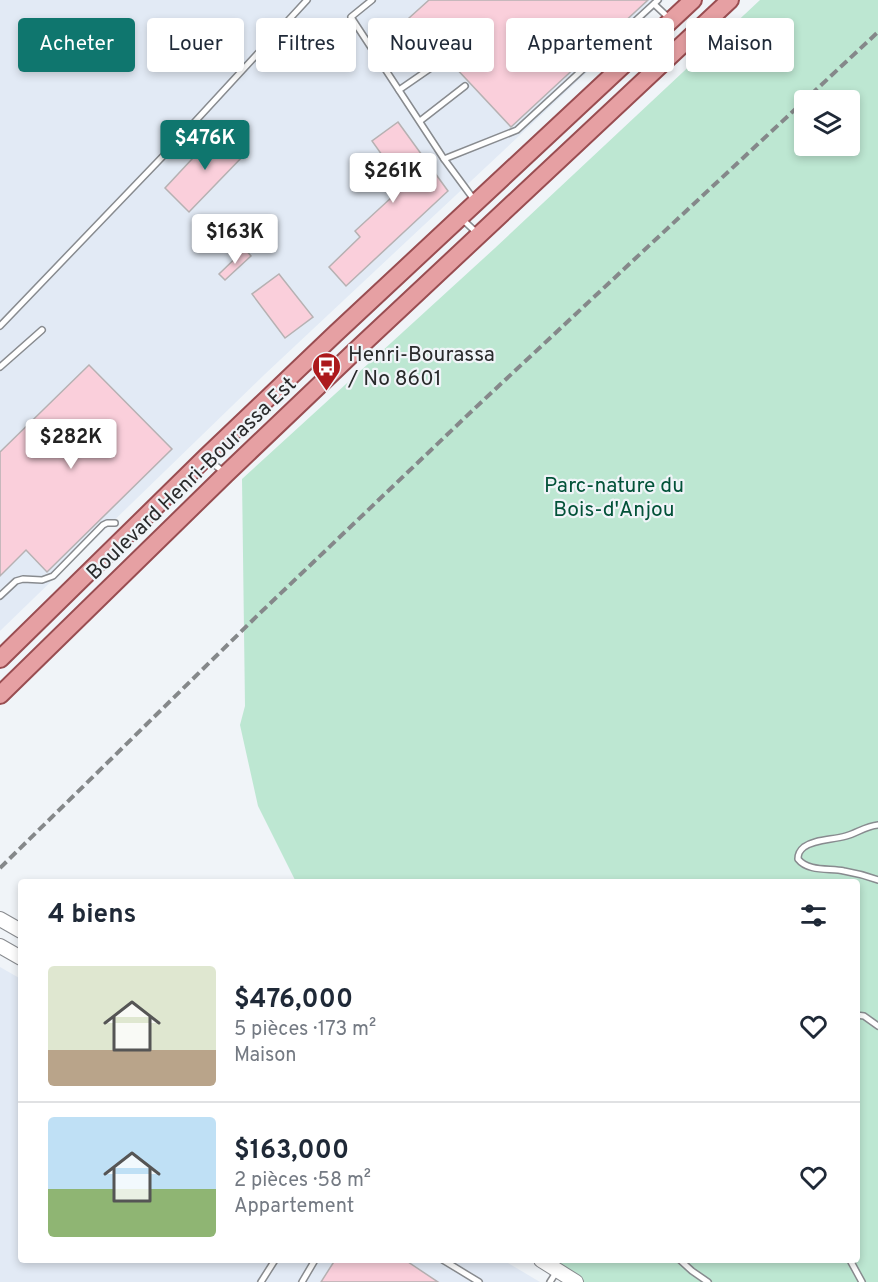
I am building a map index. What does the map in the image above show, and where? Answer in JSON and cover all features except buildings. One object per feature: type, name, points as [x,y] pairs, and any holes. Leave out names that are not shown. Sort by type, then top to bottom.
[{"type":"main road","name":"Boulevard Henri-Bourassa Est","points":[[673,18],[693,0]]},
{"type":"main road","name":"Boulevard Henri-Bourassa Est","points":[[0,695],[352,353],[730,0]]},
{"type":"main road","name":"Boulevard Henri-Bourassa Est","points":[[0,659],[206,458],[615,72]]},
{"type":"street","points":[[0,919],[18,929]]},
{"type":"street","points":[[0,946],[18,956]]},
{"type":"street","points":[[543,1263],[554,1276],[576,1282]]},
{"type":"lane","points":[[0,326],[167,152],[307,0]]},
{"type":"lane","points":[[372,0],[351,17],[444,159],[476,202]]},
{"type":"lane","points":[[444,159],[517,130],[656,2],[669,18]]},
{"type":"lane","points":[[399,90],[425,72]]},
{"type":"lane","points":[[420,122],[465,86]]},
{"type":"lane","points":[[460,217],[480,235]]},
{"type":"lane","points":[[0,367],[42,330]]},
{"type":"lane","points":[[206,458],[226,474]]},
{"type":"lane","points":[[0,596],[16,581],[42,580],[54,576],[103,525],[115,523]]},
{"type":"lane","points":[[878,825],[845,837],[813,842],[803,847],[798,853],[798,860],[809,867],[843,871],[878,880]]},
{"type":"lane","points":[[860,1016],[878,1026]]},
{"type":"lane","points":[[261,1282],[273,1263]]},
{"type":"lane","points":[[302,1282],[313,1263]]},
{"type":"lane","points":[[448,1263],[479,1282]]},
{"type":"lane","points":[[683,1263],[708,1282]]},
{"type":"lane","points":[[852,1263],[862,1282]]},
{"type":"shaded area","points":[[0,0],[664,0],[645,18],[506,18],[506,72],[587,72],[264,375],[0,631]]},
{"type":"shaded area","points":[[0,967],[18,977],[18,1263],[508,1263],[540,1282],[0,1282]]},
{"type":"green space","name":"Parc-nature du Bois-d'Anjou","points":[[760,0],[878,0],[878,1282],[577,1282],[547,1263],[860,1263],[860,879],[294,879],[258,806],[240,725],[245,706],[242,479],[495,248],[686,69],[686,72],[794,72],[794,18],[741,18]]},
{"type":"railway","points":[[0,868],[259,614],[474,409],[878,32]]},
{"type":"place","name":"Henri-Bourassa / No 8601","points":[[327,392]]}]
